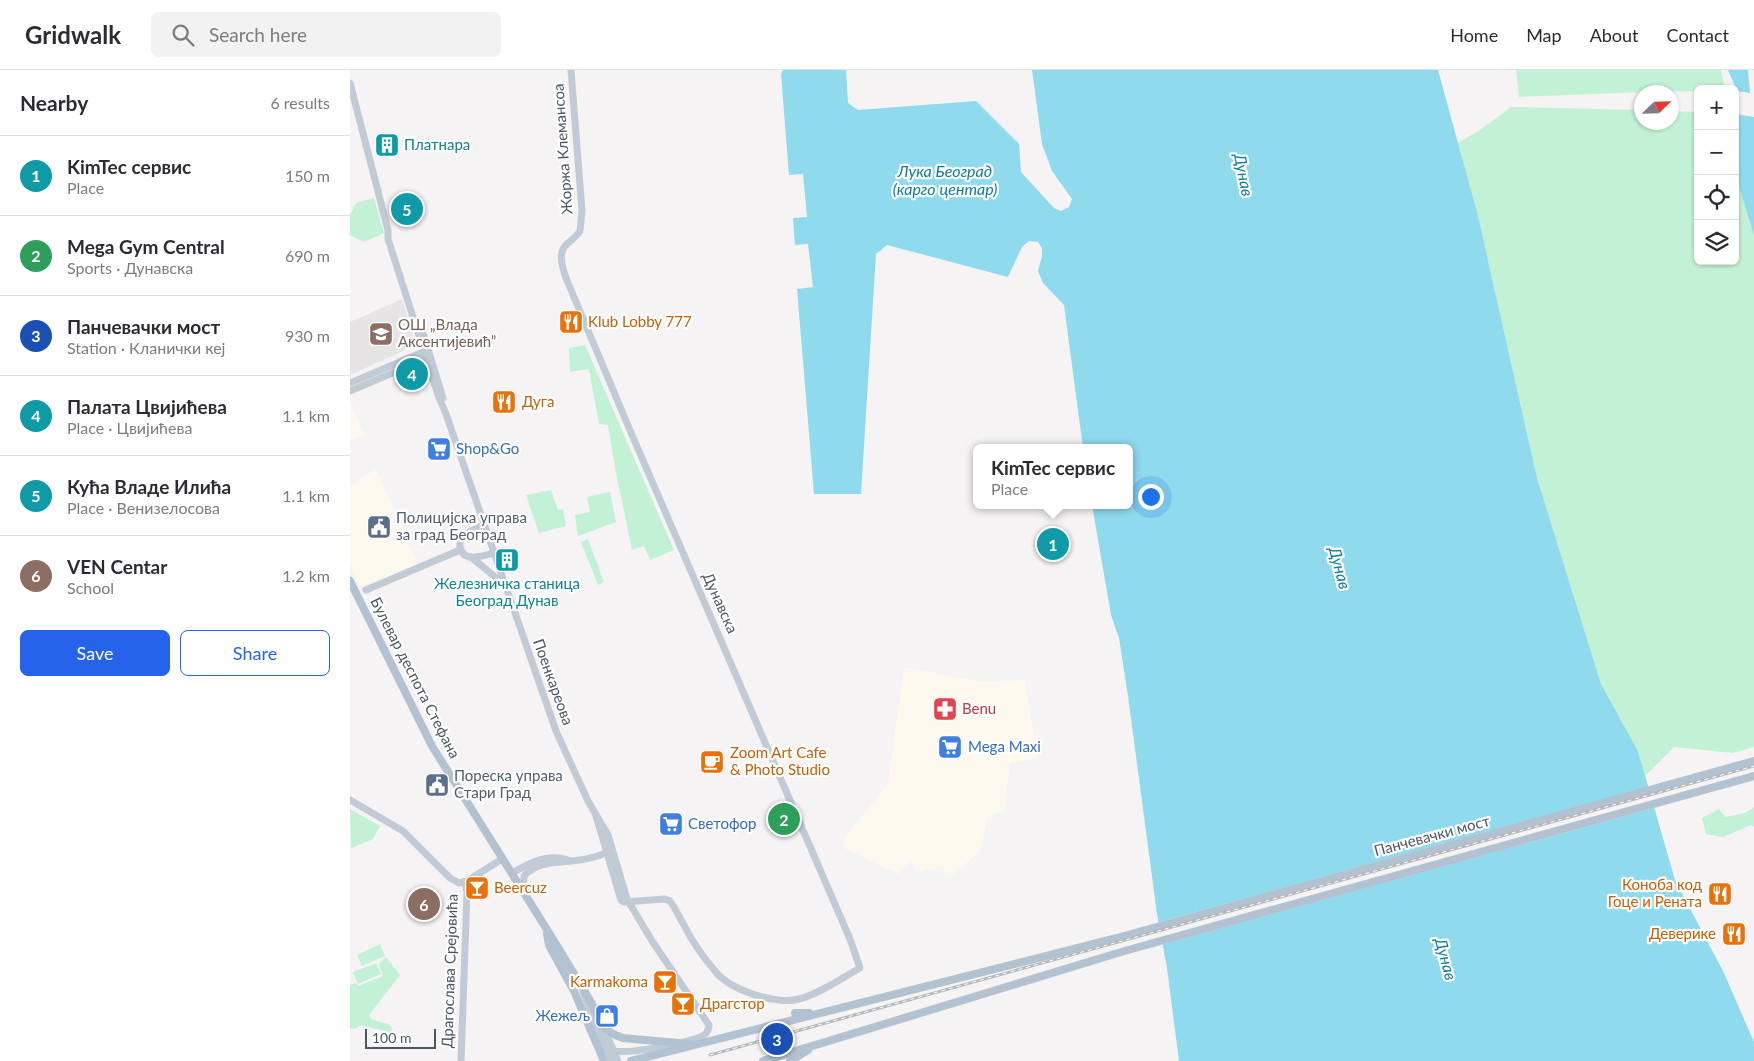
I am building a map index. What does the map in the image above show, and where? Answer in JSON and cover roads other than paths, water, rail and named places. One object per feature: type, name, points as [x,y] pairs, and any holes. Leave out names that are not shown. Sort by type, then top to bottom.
[{"type":"main road","name":"Жоржа Клемансоа","points":[[563,248],[579,234],[582,223],[571,70]]},
{"type":"main road","name":"Поенкареова","points":[[350,83],[394,258],[427,354],[441,388],[446,414],[556,732],[596,816],[619,896],[624,902],[662,899]]},
{"type":"main road","name":"Дунавска","points":[[563,248],[561,261],[569,286],[850,939],[860,968],[796,1000],[767,997],[738,989],[724,980],[714,970],[689,936],[672,903],[662,899]]},
{"type":"main road","points":[[350,383],[427,354]]},
{"type":"main road","points":[[350,391],[427,354]]},
{"type":"main road","points":[[484,525],[463,537],[459,544],[460,550],[504,584]]},
{"type":"main road","points":[[366,590],[460,550]]},
{"type":"main road","points":[[472,558],[494,553]]},
{"type":"main road","name":"Булевар деспота Стефана","points":[[350,582],[426,734],[591,1002],[618,1061]]},
{"type":"main road","name":"Панчевачки мост","points":[[631,1061],[1117,938],[1754,761]]},
{"type":"main road","name":"Панчевачки мост","points":[[818,1044],[1121,952],[1754,776]]},
{"type":"main road","points":[[350,800],[403,831],[450,878],[459,883],[465,882],[502,859]]},
{"type":"main road","name":"Поенкареова","points":[[596,816],[608,835],[629,903],[652,941],[707,1020],[709,1028],[706,1033],[699,1037],[640,1050]]},
{"type":"main road","points":[[523,892],[524,876],[530,870],[546,864],[583,860],[607,853]]},
{"type":"main road","points":[[512,873],[542,858],[554,857],[571,861]]},
{"type":"main road","name":"Драгослава Срејовића","points":[[461,1061],[467,896],[465,882]]},
{"type":"main road","points":[[547,930],[549,946],[577,998],[604,1061]]},
{"type":"main road","name":"Булевар деспота Стефана","points":[[582,990],[611,1061]]},
{"type":"main road","points":[[795,1013],[819,1014]]},
{"type":"main road","points":[[604,1028],[618,1037],[696,1045]]},
{"type":"main road","points":[[763,1061],[818,1044]]},
{"type":"main road","points":[[790,1061],[818,1044]]},
{"type":"main road","points":[[614,1051],[640,1050]]},
{"type":"main road","points":[[618,1061],[640,1050]]},
{"type":"water","points":[[783,70],[846,70],[848,103],[858,110],[976,101],[1019,144],[1021,172],[1054,208],[1061,211],[1069,207],[1072,199],[1052,171],[1042,144],[1032,70],[1438,70],[1478,216],[1537,478],[1601,684],[1638,751],[1675,880],[1723,971],[1754,1042],[1754,1061],[1179,1061],[1119,638],[1111,615],[1093,509],[1133,509],[1133,444],[1082,444],[1064,305],[1043,283],[1038,271],[1042,248],[1038,242],[1029,241],[1022,247],[1008,277],[887,245],[876,254],[861,494],[814,494],[797,289],[813,287],[808,244],[795,245],[793,218],[807,217],[803,174],[789,175],[781,74]]},
{"type":"water","points":[[1728,70],[1748,70],[1750,93],[1739,91],[1739,85],[1734,85]]},
{"type":"water","points":[[1739,115],[1754,117],[1754,236],[1739,186]]},
{"type":"railway","points":[[710,1055],[1754,766]]},
{"type":"place","name":"Платнара","points":[[387,145]]},
{"type":"place","name":"Кућа Владе Илића","points":[[407,209]]},
{"type":"place","name":"Klub Lobby 777","points":[[571,322]]},
{"type":"place","name":"ОШ „Влада Аксентијевић”","points":[[381,334]]},
{"type":"place","name":"Палата Цвијићева","points":[[412,374]]},
{"type":"place","name":"Дуга","points":[[504,402]]},
{"type":"place","name":"Shop&Go","points":[[439,449]]},
{"type":"place","name":"Полицијска управа за град Београд","points":[[379,527]]},
{"type":"place","name":"KimTec сервис","points":[[1053,544]]},
{"type":"place","name":"Железничка станица Београд Дунав","points":[[507,560]]},
{"type":"place","name":"Benu","points":[[945,709]]},
{"type":"place","name":"Mega Maxi","points":[[950,747]]},
{"type":"place","name":"Zoom Art Cafe & Photo Studio","points":[[712,762]]},
{"type":"place","name":"Пореска управа Стари Град","points":[[437,785]]},
{"type":"place","name":"Mega Gym Central","points":[[784,819]]},
{"type":"place","name":"Светофор","points":[[671,824]]},
{"type":"place","name":"Beercuz","points":[[477,888]]},
{"type":"place","name":"Коноба код Гоце и Рената","points":[[1720,894]]},
{"type":"place","name":"VEN Centar","points":[[424,904]]},
{"type":"place","name":"Деверике","points":[[1734,934]]},
{"type":"place","name":"Karmakoma","points":[[665,982]]},
{"type":"place","name":"Драгстор","points":[[683,1004]]},
{"type":"place","name":"Жежељ","points":[[607,1016]]},
{"type":"place","name":"Панчевачки мост","points":[[777,1039]]},
{"type":"water label","name":"Дунав","points":[[1244,175]]},
{"type":"water label","name":"Лука Београд (карго центар)","points":[[945,180]]},
{"type":"water label","name":"Дунав","points":[[1340,568]]},
{"type":"water label","name":"Дунав","points":[[1446,959]]}]
